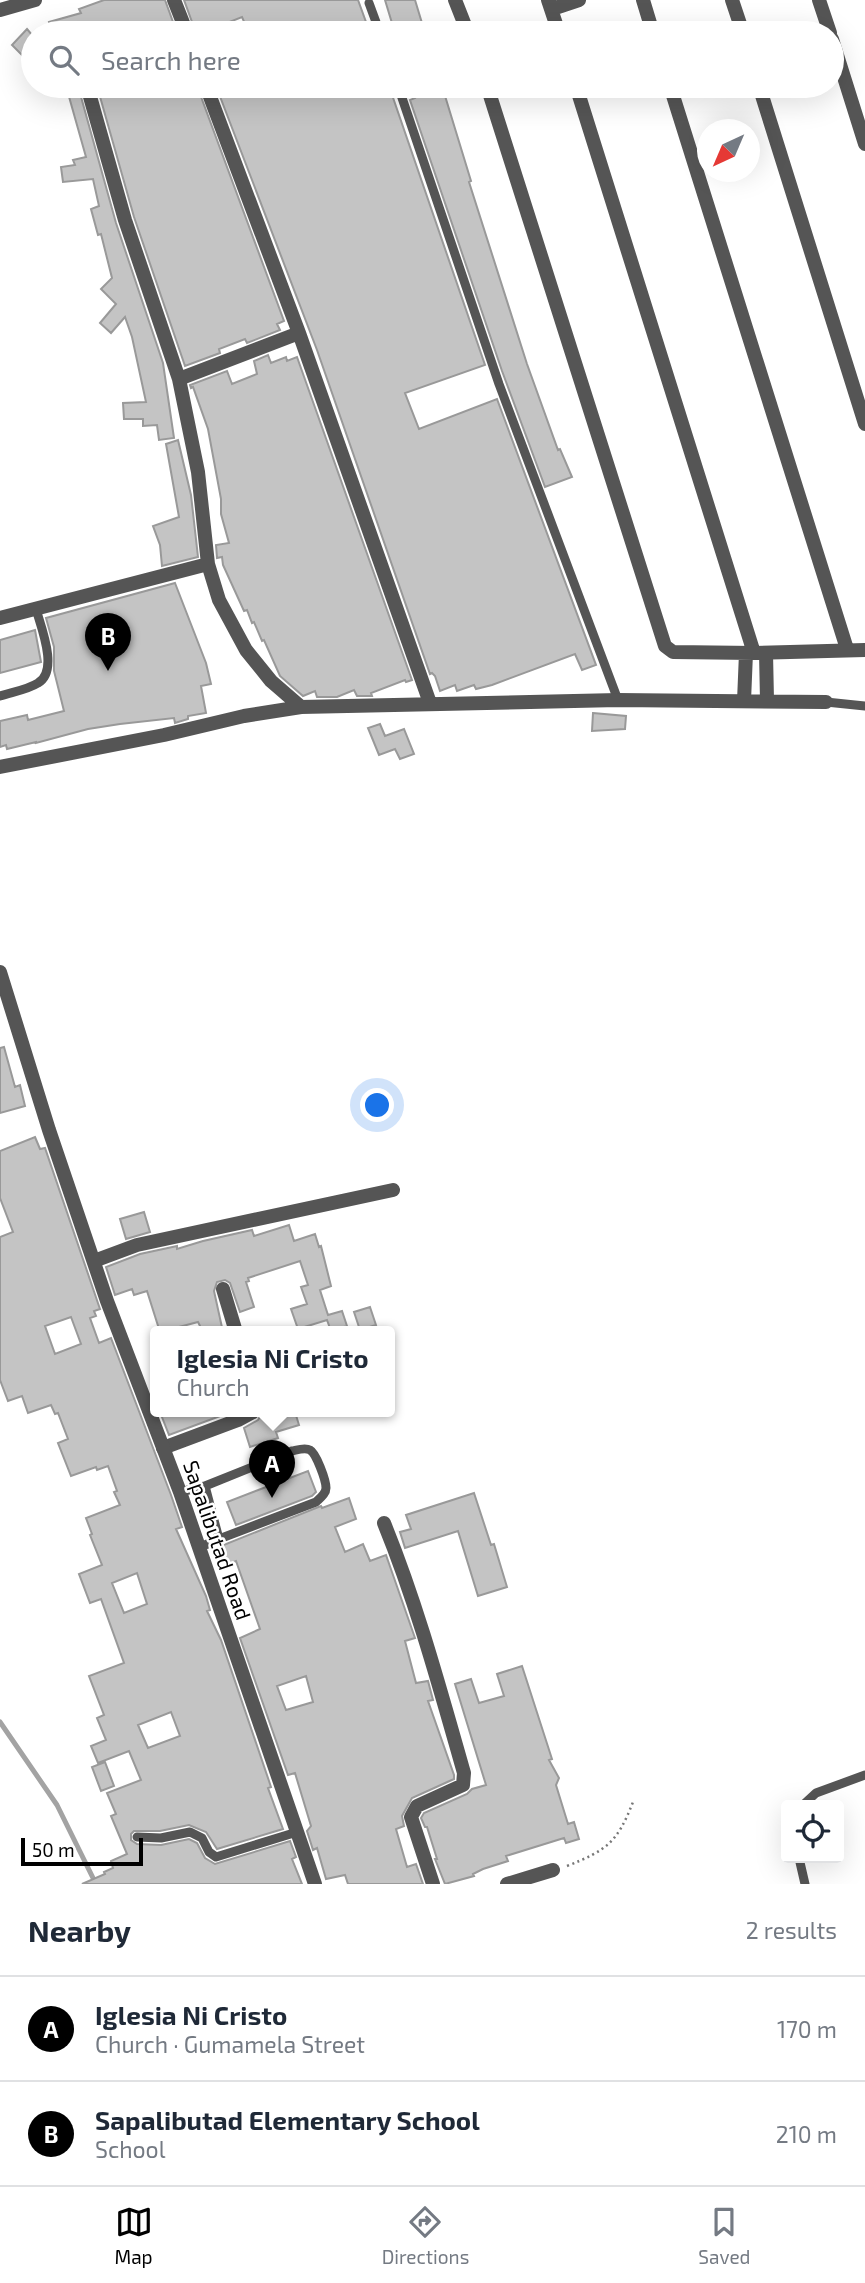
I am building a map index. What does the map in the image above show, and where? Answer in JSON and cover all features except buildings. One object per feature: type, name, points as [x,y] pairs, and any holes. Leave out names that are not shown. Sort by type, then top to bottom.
[{"type":"street","points":[[0,9],[35,0]]},
{"type":"street","points":[[174,0],[182,21]]},
{"type":"street","points":[[455,0],[463,21]]},
{"type":"street","points":[[555,21],[550,4],[579,0]]},
{"type":"street","points":[[643,0],[649,21]]},
{"type":"street","points":[[732,0],[739,21]]},
{"type":"street","points":[[819,0],[826,21]]},
{"type":"street","points":[[844,77],[865,144]]},
{"type":"street","points":[[90,98],[125,220],[179,379],[198,472],[208,564],[219,600],[246,650],[271,681],[301,707]]},
{"type":"street","points":[[211,98],[299,333],[430,703]]},
{"type":"street","points":[[491,98],[665,646],[673,652],[865,650]]},
{"type":"street","points":[[580,98],[755,653],[767,700]]},
{"type":"street","points":[[674,98],[847,649]]},
{"type":"street","points":[[763,98],[865,424]]},
{"type":"street","points":[[179,379],[299,333]]},
{"type":"street","points":[[0,618],[208,564]]},
{"type":"street","points":[[744,701],[755,653]]},
{"type":"street","points":[[0,767],[164,735],[244,716],[301,707],[618,700],[826,702]]},
{"type":"street","name":"Sapalibutad Road","points":[[0,972],[48,1129],[150,1412]]},
{"type":"street","points":[[94,1261],[137,1245],[393,1190]]},
{"type":"street","points":[[223,1289],[234,1326]]},
{"type":"street","name":"Sapalibutad Road","points":[[152,1417],[315,1884]]},
{"type":"street","points":[[163,1447],[244,1417]]},
{"type":"street","points":[[384,1523],[438,1684],[464,1773],[463,1785],[417,1806],[411,1816],[433,1884]]},
{"type":"street","points":[[507,1884],[554,1870]]},
{"type":"lane","points":[[369,3],[376,21]]},
{"type":"lane","points":[[402,98],[499,384],[618,700]]},
{"type":"lane","points":[[0,696],[38,683],[47,671],[47,651],[36,609]]},
{"type":"lane","points":[[826,702],[865,706]]},
{"type":"lane","points":[[180,1492],[205,1486],[303,1449],[310,1450],[320,1465],[326,1488],[323,1496],[316,1502],[198,1548]]},
{"type":"lane","points":[[205,1486],[219,1539]]},
{"type":"lane","points":[[808,1800],[816,1793],[865,1775]]},
{"type":"lane","points":[[137,1837],[161,1838],[190,1832],[202,1838],[209,1852],[216,1857],[297,1832]]},
{"type":"lane","points":[[800,1863],[805,1884]]},
{"type":"path","points":[[554,1870],[603,1850],[619,1833],[633,1802]]},
{"type":"waterway","points":[[0,1722],[57,1805],[96,1884]]},
{"type":"place","name":"Sapalibutad Elementary School","points":[[108,671]]},
{"type":"place","name":"Iglesia Ni Cristo","points":[[272,1498]]}]
